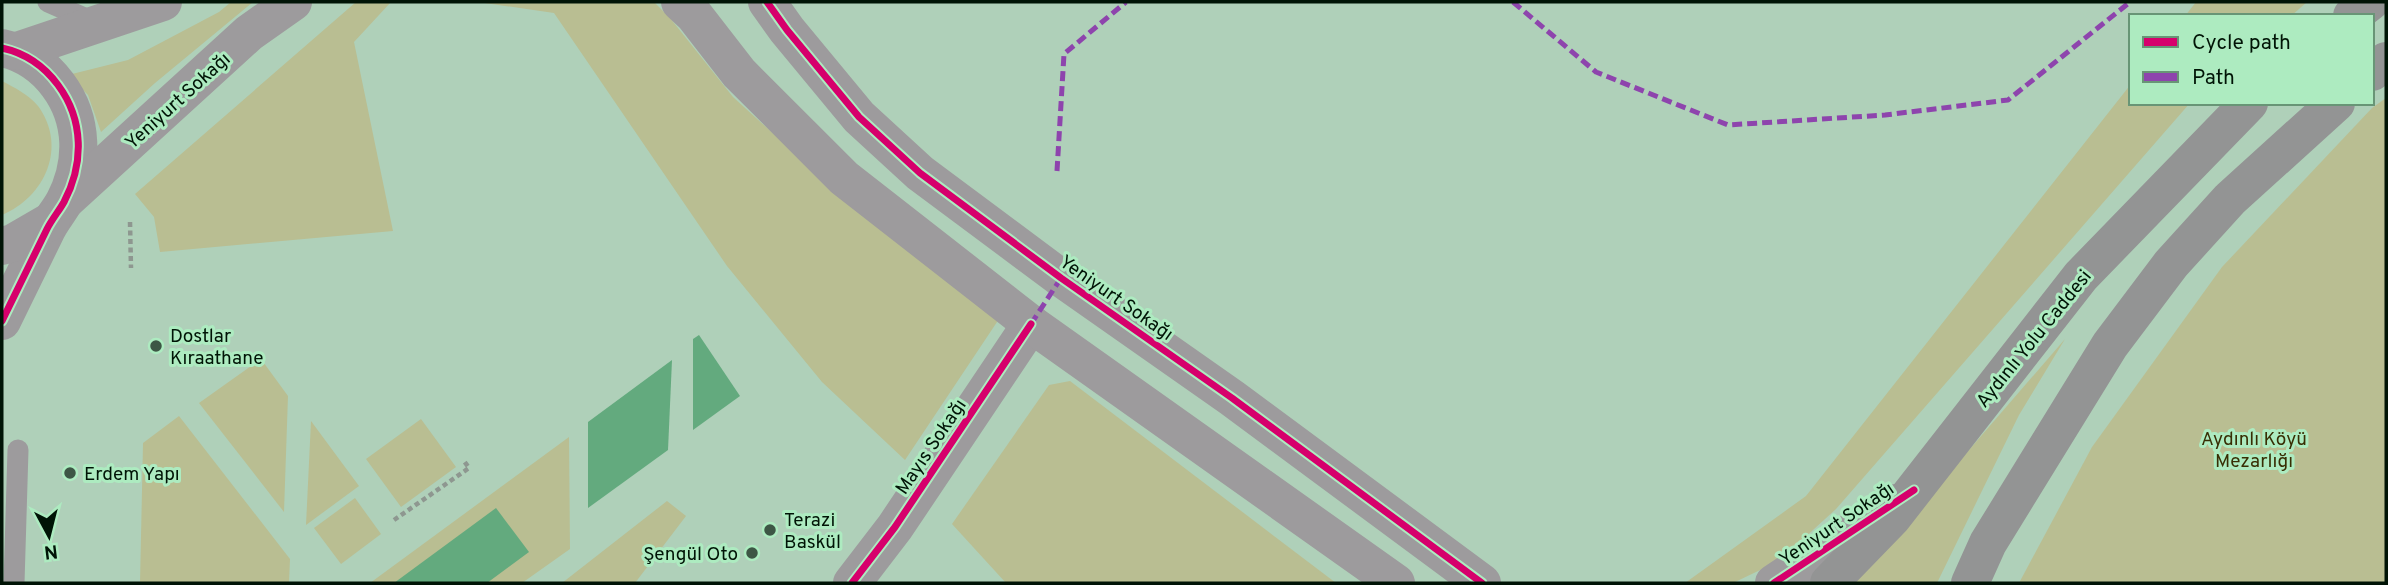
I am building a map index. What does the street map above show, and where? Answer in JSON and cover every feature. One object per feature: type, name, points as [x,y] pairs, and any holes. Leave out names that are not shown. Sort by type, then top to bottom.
[{"type":"main road","points":[[2355,14],[2370,2]]},
{"type":"main road","name":"Aydınlı Yolu Caddesi","points":[[1829,583],[1892,518],[2081,276],[2247,105]]},
{"type":"main road","points":[[1970,583],[1988,543],[2110,345],[2171,264],[2230,199],[2334,105]]},
{"type":"street","points":[[9,50],[163,2]]},
{"type":"street","name":"Yeniyurt Sokağı","points":[[57,211],[250,33],[293,2]]},
{"type":"street","points":[[680,2],[694,15],[739,73],[844,178],[1031,324],[1396,583]]},
{"type":"street","name":"Yeniyurt Sokağı","points":[[767,2],[859,117],[920,173],[1061,278],[1232,398],[1482,583]]},
{"type":"street","points":[[2,321],[78,169],[79,133],[69,99],[47,70],[9,50]]},
{"type":"street","points":[[2,246],[13,243],[57,211]]},
{"type":"street","name":"Mayıs Sokağı","points":[[852,583],[895,527],[1031,324]]},
{"type":"street","name":"Yeniyurt Sokağı","points":[[1774,583],[1914,490]]},
{"type":"lane","points":[[48,2],[98,24]]},
{"type":"lane","points":[[15,583],[18,450]]},
{"type":"path","points":[[130,222],[131,268]]},
{"type":"path","points":[[394,520],[469,468],[464,461]]},
{"type":"green space","points":[[231,2],[253,2],[155,83],[101,132],[88,95],[68,75],[128,60],[219,12]]},
{"type":"green space","points":[[356,2],[391,2],[354,42],[393,231],[160,252],[154,217],[135,194]]},
{"type":"green space","points":[[478,2],[654,2],[733,97],[863,215],[999,319],[905,460],[822,382],[727,266],[554,13]]},
{"type":"green space","points":[[2196,2],[2307,2],[2293,14],[2187,14]]},
{"type":"green space","points":[[2,81],[26,95],[38,106],[47,122],[51,154],[40,183],[30,196],[2,215]]},
{"type":"green space","points":[[2129,87],[2129,105],[2188,105],[1836,509],[1779,561],[1733,583],[1685,583],[1806,496]]},
{"type":"green space","name":"Aydınlı Köyü Mezarlığı","points":[[2386,98],[2386,583],[2019,583],[2092,447],[2222,267],[2372,108]]},
{"type":"green space","points":[[2065,339],[2019,415],[1937,583],[1854,583]]},
{"type":"green space","points":[[261,359],[288,396],[284,512],[199,403]]},
{"type":"green space","points":[[1070,381],[1336,583],[1006,583],[952,524],[1049,385]]},
{"type":"green space","points":[[179,416],[290,559],[289,583],[140,583],[143,443]]},
{"type":"green space","points":[[421,419],[456,467],[401,507],[366,459]]},
{"type":"green space","points":[[311,421],[359,486],[306,525]]},
{"type":"green space","points":[[569,437],[570,549],[522,583],[370,583]]},
{"type":"green space","points":[[355,498],[381,534],[341,564],[314,528]]},
{"type":"green space","points":[[667,501],[686,516],[635,583],[562,583]]},
{"type":"shaded area","points":[[699,335],[740,396],[693,430],[693,339]]},
{"type":"shaded area","points":[[672,360],[668,450],[588,508],[588,422]]},
{"type":"shaded area","points":[[496,508],[529,552],[487,583],[394,583]]},
{"type":"marked path","points":[[1057,171],[1064,54],[1126,2]]},
{"type":"marked path","points":[[1513,2],[1596,72],[1728,125],[1885,115],[2008,100],[2130,2]]},
{"type":"marked path","points":[[1031,324],[1061,278]]},
{"type":"cycle path","points":[[767,2],[859,117],[920,173],[1061,278],[1232,398],[1482,583]]},
{"type":"cycle path","points":[[2,48],[26,57],[53,78],[73,113],[78,142],[78,158],[71,187],[47,229],[2,321]]},
{"type":"cycle path","points":[[852,583],[895,527],[1031,324]]},
{"type":"cycle path","points":[[1774,583],[1914,490]]},
{"type":"place","name":"Dostlar Kıraathane","points":[[156,346]]},
{"type":"place","name":"Erdem Yapı","points":[[70,473]]},
{"type":"place","name":"Terazi Baskül","points":[[770,530]]},
{"type":"place","name":"Şengül Oto","points":[[752,553]]}]
